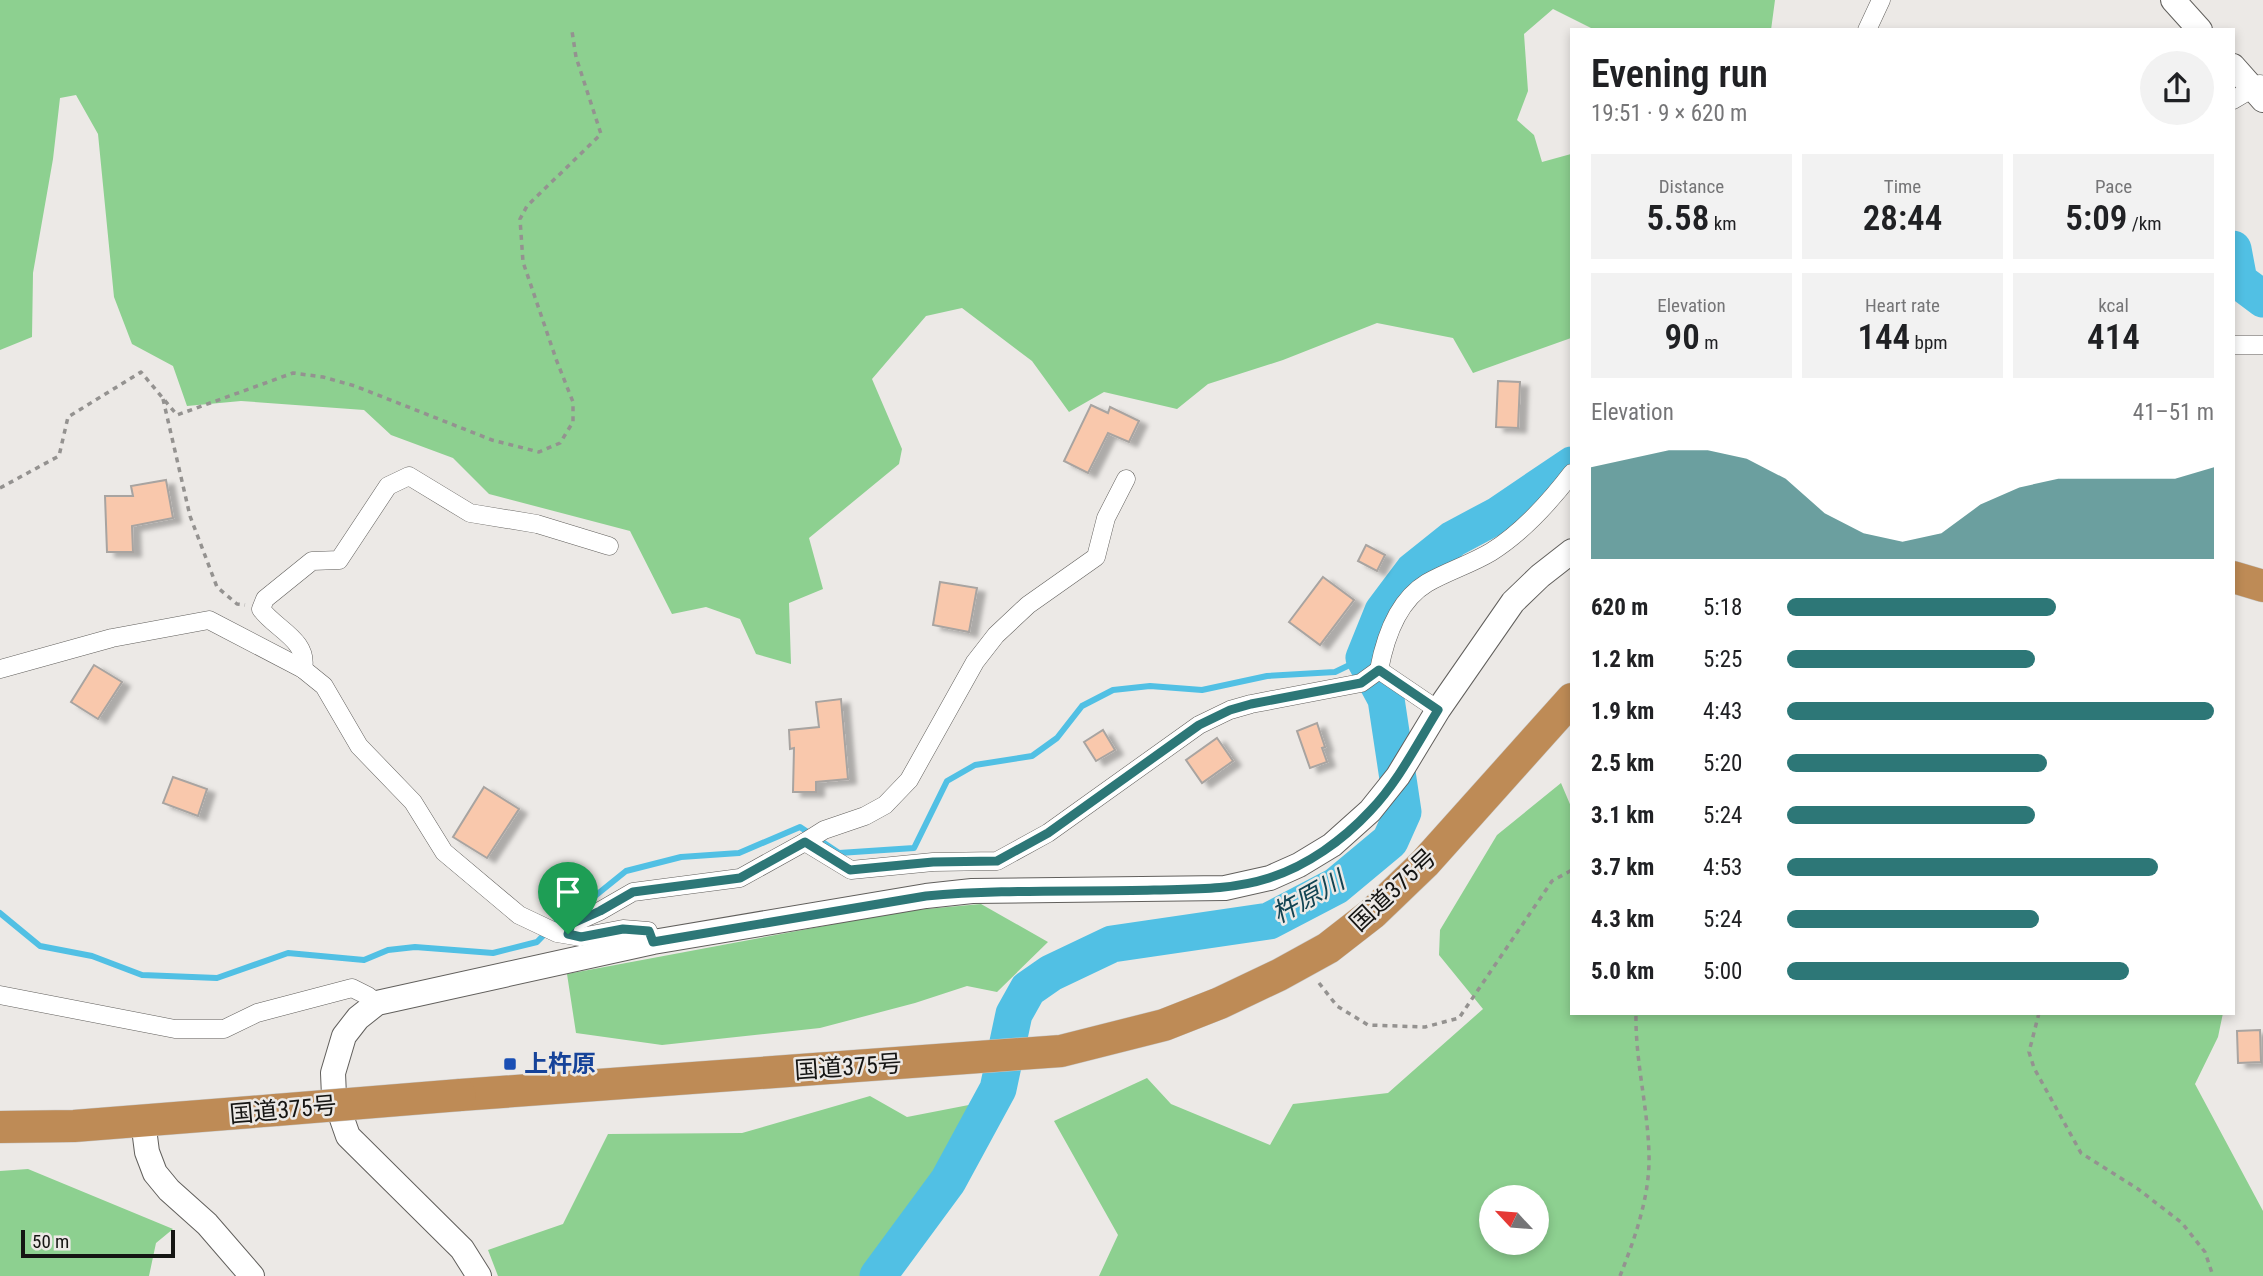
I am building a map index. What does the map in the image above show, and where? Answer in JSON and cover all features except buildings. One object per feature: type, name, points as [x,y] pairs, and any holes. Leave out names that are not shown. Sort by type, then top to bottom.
[{"type":"highway","points":[[2235,579],[2263,586]]},
{"type":"highway","name":"国道375号","points":[[0,1127],[74,1126],[1061,1051],[1164,1025],[1220,1003],[1304,961],[1328,948],[1373,913],[1425,863],[1570,701]]},
{"type":"street","points":[[1868,28],[1881,0]]},
{"type":"street","points":[[2174,0],[2198,28]]},
{"type":"street","points":[[2235,69],[2253,92]]},
{"type":"street","points":[[2235,345],[2263,345]]},
{"type":"street","points":[[805,842],[850,870],[933,862],[997,861],[1048,833],[1199,725],[1230,710],[1251,704],[1361,683],[1379,670],[1383,647],[1406,600],[1426,584],[1489,553],[1511,537],[1550,502],[1570,475]]},
{"type":"street","points":[[303,669],[305,659],[294,638],[267,618],[261,609],[265,599],[312,561],[339,560],[388,486],[409,476],[470,513],[537,524],[609,547]]},
{"type":"street","points":[[555,931],[600,911],[633,892],[740,878],[824,830],[865,816],[885,805],[909,780],[975,662],[996,635],[1028,605],[1096,557],[1107,518],[1126,479]]},
{"type":"street","points":[[479,1276],[462,1249],[348,1136],[334,1096],[333,1073],[344,1036],[358,1018],[376,1003],[653,942],[937,895],[972,891],[1225,888],[1269,878],[1299,865],[1332,845],[1370,811],[1398,775],[1438,710],[1513,602],[1539,576],[1570,553]]},
{"type":"street","points":[[0,669],[112,638],[209,620],[303,669],[324,686],[359,747],[413,802],[444,852],[519,915],[555,931],[581,937],[623,929],[649,931],[653,942]]},
{"type":"street","points":[[1379,670],[1438,710]]},
{"type":"street","points":[[0,995],[175,1029],[224,1028],[257,1013],[352,988],[376,1003]]},
{"type":"street","points":[[143,1121],[155,1173],[169,1190],[207,1224],[252,1276]]},
{"type":"path","points":[[0,488],[59,456],[68,417],[141,372],[177,415],[293,373],[323,377],[355,386],[492,440],[538,452],[560,443],[573,422],[573,402],[523,262],[520,219],[527,206],[601,134],[576,57],[572,31]]},
{"type":"path","points":[[163,398],[190,516],[217,587],[237,604],[261,609]]},
{"type":"path","points":[[1304,961],[1336,1006],[1368,1025],[1425,1027],[1458,1018],[1552,881],[1570,871]]},
{"type":"path","points":[[1620,1276],[1645,1198],[1649,1155],[1636,1015]]},
{"type":"path","points":[[2038,1015],[2029,1052],[2034,1068],[2081,1153],[2138,1189],[2182,1223],[2205,1252],[2213,1276]]},
{"type":"green space","points":[[0,0],[1775,0],[1771,28],[1591,28],[1553,9],[1524,34],[1528,91],[1517,120],[1534,135],[1542,162],[1570,154],[1570,338],[1473,373],[1453,338],[1377,323],[1283,360],[1208,384],[1177,409],[1104,392],[1069,412],[1032,361],[962,308],[926,316],[872,379],[902,449],[899,464],[809,538],[823,589],[789,603],[791,664],[756,654],[740,619],[706,607],[672,614],[630,531],[489,494],[453,458],[391,435],[364,410],[241,401],[187,406],[173,366],[132,344],[114,297],[98,134],[76,95],[60,98],[53,159],[33,273],[32,337],[0,350]]},
{"type":"green space","points":[[1561,783],[1570,804],[1570,1015],[2223,1015],[2218,1037],[2195,1084],[2263,1211],[2263,1276],[1099,1276],[1118,1235],[1054,1121],[1147,1078],[1171,1104],[1270,1145],[1293,1104],[1388,1093],[1483,1009],[1439,955],[1440,930],[1497,835]]},
{"type":"green space","points":[[981,904],[1048,942],[997,992],[967,986],[820,1028],[662,1045],[576,1033],[567,974],[904,911]]},
{"type":"green space","points":[[870,1096],[907,1117],[979,1103],[933,1180],[868,1276],[498,1276],[488,1250],[563,1224],[608,1134],[742,1133]]},
{"type":"green space","points":[[28,1169],[173,1229],[156,1243],[149,1276],[0,1276],[0,1171]]},
{"type":"waterway","name":"杵原川","points":[[2235,260],[2239,281],[2263,299]]},
{"type":"waterway","name":"杵原川","points":[[878,1276],[948,1181],[998,1089],[1014,1014],[1028,989],[1051,973],[1112,944],[1269,921],[1336,886],[1390,841],[1403,812],[1386,699],[1364,658],[1383,611],[1413,571],[1453,539],[1498,515],[1570,466]]},
{"type":"waterway","points":[[0,913],[40,946],[92,956],[142,975],[217,978],[288,953],[364,960],[388,950],[415,947],[493,953],[537,942],[568,910],[595,896],[626,871],[681,857],[739,853],[800,827],[839,853],[914,848],[947,781],[975,765],[1032,756],[1057,738],[1082,706],[1113,690],[1150,686],[1202,690],[1267,676],[1335,672],[1364,658]]},
{"type":"place","name":"上杵原","points":[[510,1064]]},
{"type":"route","points":[[1379,670],[1438,710],[1398,775],[1370,811],[1332,845],[1299,865],[1269,878],[1225,888],[972,891],[926,896],[653,942],[649,931],[623,929],[581,937],[568,934],[571,924],[633,892],[740,878],[805,842],[850,870],[933,862],[997,861],[1048,833],[1199,725],[1230,710],[1251,704],[1361,683],[1379,670]]}]
